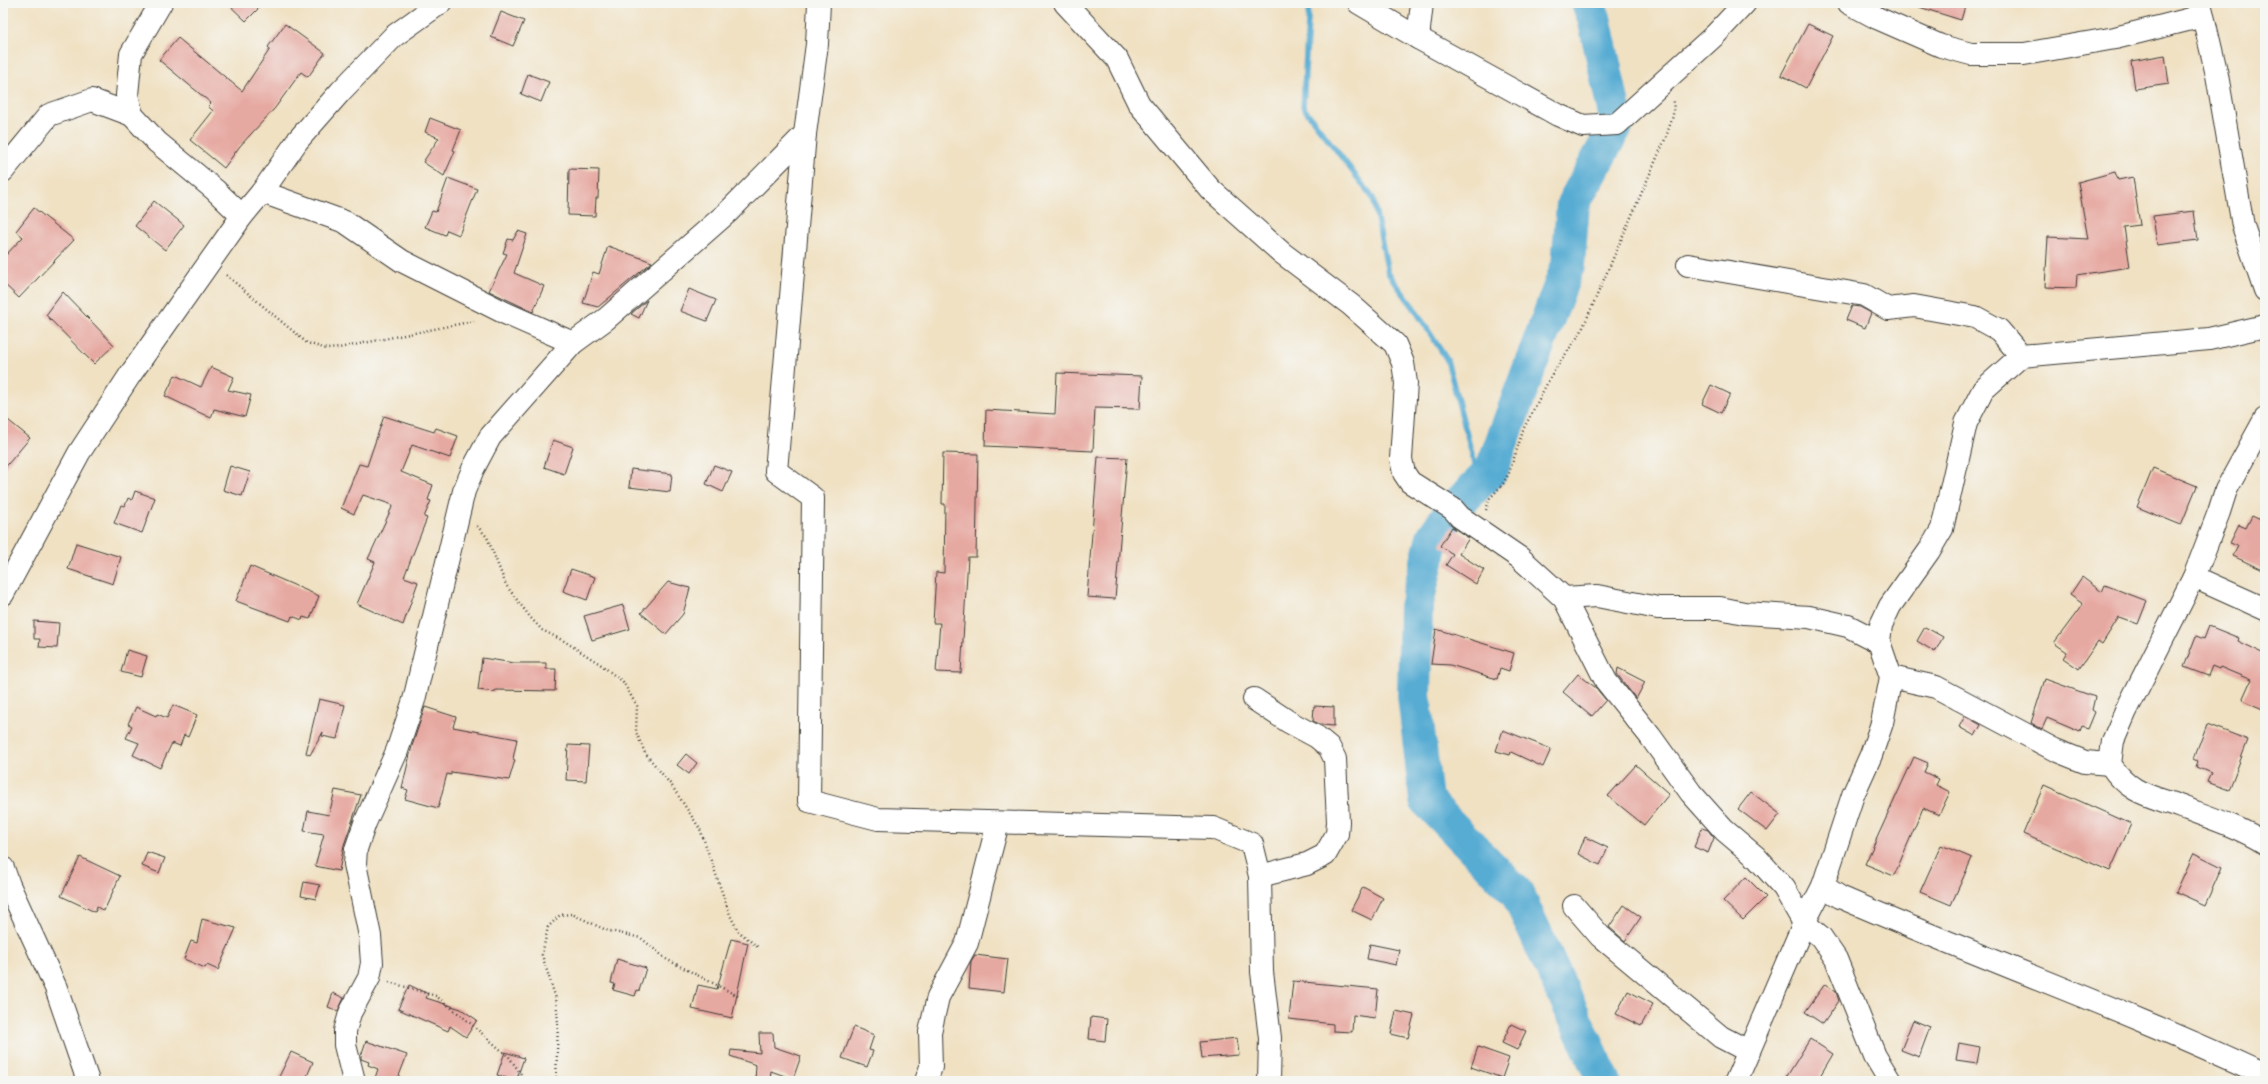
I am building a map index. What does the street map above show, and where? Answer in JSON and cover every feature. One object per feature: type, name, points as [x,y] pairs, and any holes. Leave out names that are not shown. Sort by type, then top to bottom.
[{"type":"street","points":[[3,592],[79,453],[130,375],[242,216],[262,192],[298,140],[394,36],[440,3]]},
{"type":"street","points":[[819,3],[817,44],[805,134],[776,471],[813,498],[809,801],[878,819],[1212,828],[1252,844],[1260,876],[1262,972],[1270,1038],[1269,1081]]},
{"type":"street","points":[[1065,3],[1117,58],[1140,104],[1210,189],[1282,253],[1351,305],[1395,344],[1403,363],[1406,383],[1401,459],[1404,473],[1410,482],[1452,509],[1460,517],[1520,558],[1564,598],[1606,681],[1650,736],[1691,793],[1724,830],[1756,857],[1784,888],[1804,923],[1821,937],[1836,959],[1875,1056],[1890,1081]]},
{"type":"street","points":[[1360,3],[1418,38],[1558,115],[1584,126],[1617,124],[1715,35],[1745,3]]},
{"type":"street","points":[[1418,38],[1422,3]]},
{"type":"street","points":[[1849,3],[1877,18],[1941,46],[1971,54],[2024,54],[2115,38],[2201,10],[2217,75],[2243,226],[2265,290]]},
{"type":"street","points":[[132,115],[127,95],[131,54],[159,4]]},
{"type":"street","points":[[3,171],[49,114],[92,100],[132,115],[157,142],[215,190],[242,216]]},
{"type":"street","points":[[354,1081],[345,1045],[345,1031],[350,1013],[369,978],[372,963],[370,936],[355,864],[356,849],[365,823],[397,751],[414,700],[461,507],[473,469],[490,437],[573,343],[606,319],[728,212],[805,134]]},
{"type":"street","points":[[262,192],[345,222],[396,258],[505,313],[573,343]]},
{"type":"street","points":[[1688,265],[1864,295],[1888,309],[1914,306],[1975,317],[1999,330],[2021,356]]},
{"type":"street","points":[[1736,1081],[1804,923],[1823,886],[1853,796],[1882,723],[1890,677],[1879,642],[1881,624],[1890,606],[1929,551],[1942,529],[1966,424],[1982,390],[2021,356],[2209,338],[2265,326]]},
{"type":"street","points":[[2265,419],[2226,490],[2220,512],[2194,577],[2126,711],[2113,741],[2110,764],[2120,779],[2142,794],[2243,830],[2265,843]]},
{"type":"street","points":[[2194,577],[2265,609]]},
{"type":"street","points":[[1564,598],[1597,596],[1658,608],[1720,608],[1744,613],[1809,616],[1848,626],[1879,642]]},
{"type":"street","points":[[1890,677],[1936,687],[2055,750],[2085,762],[2110,764]]},
{"type":"street","points":[[1254,699],[1289,722],[1317,736],[1329,746],[1335,758],[1337,795],[1337,834],[1325,855],[1306,864],[1260,876]]},
{"type":"street","points":[[926,1081],[931,1067],[930,1032],[938,997],[967,943],[998,823]]},
{"type":"street","points":[[3,868],[9,885],[56,988],[88,1081]]},
{"type":"street","points":[[1823,886],[1840,897],[1962,950],[2056,986],[2265,1074]]},
{"type":"street","points":[[1574,906],[1606,941],[1721,1037],[1748,1051]]},
{"type":"path","points":[[1478,529],[1490,498],[1503,484],[1509,473],[1524,428],[1552,374],[1581,332],[1646,186],[1673,116],[1674,100],[1666,78]]},
{"type":"path","points":[[210,261],[298,337],[316,347],[327,349],[427,332],[505,313]]},
{"type":"path","points":[[461,507],[487,537],[506,585],[534,622],[542,630],[564,641],[600,664],[623,682],[637,706],[636,732],[645,753],[672,786],[700,829],[730,915],[738,931],[759,948]]},
{"type":"path","points":[[556,1081],[558,1023],[556,999],[542,956],[548,927],[560,916],[572,914],[606,930],[641,938],[666,959],[740,997]]},
{"type":"path","points":[[369,978],[436,996],[509,1057],[526,1081]]},
{"type":"building","points":[[227,3],[264,3],[246,21]]},
{"type":"building","points":[[1919,3],[1966,3],[1961,20],[1919,7]]},
{"type":"building","points":[[501,12],[524,21],[513,46],[491,37]]},
{"type":"building","points":[[285,24],[325,53],[308,77],[301,72],[275,108],[240,146],[224,168],[190,140],[213,111],[208,106],[211,103],[159,60],[178,38],[242,91],[270,49],[268,47]]},
{"type":"building","points":[[1808,24],[1833,36],[1806,88],[1781,75]]},
{"type":"building","points":[[2165,55],[2169,84],[2135,89],[2131,61]]},
{"type":"building","points":[[528,74],[549,82],[541,102],[521,94]]},
{"type":"building","points":[[430,118],[461,130],[453,150],[455,151],[444,176],[423,162],[439,138],[425,132]]},
{"type":"building","points":[[569,169],[599,170],[598,198],[596,198],[595,216],[568,215]]},
{"type":"building","points":[[2115,172],[2118,180],[2133,177],[2140,225],[2124,227],[2130,267],[2077,275],[2076,288],[2045,287],[2048,237],[2088,239],[2078,182]]},
{"type":"building","points":[[448,178],[477,189],[459,235],[447,230],[445,235],[425,227],[432,211],[436,212]]},
{"type":"building","points":[[154,201],[184,225],[165,250],[135,226]]},
{"type":"building","points":[[34,208],[74,240],[19,298],[3,283],[3,258],[23,237],[16,231]]},
{"type":"building","points":[[2194,211],[2198,240],[2157,245],[2153,216]]},
{"type":"building","points":[[518,231],[527,234],[514,273],[544,286],[533,312],[489,291],[507,254],[503,253],[508,239],[513,240]]},
{"type":"building","points":[[608,246],[652,262],[598,307],[583,303],[593,272],[599,274]]},
{"type":"building","points":[[689,289],[716,300],[707,321],[680,311]]},
{"type":"building","points":[[63,292],[114,345],[94,364],[46,315]]},
{"type":"building","points":[[647,300],[639,318],[631,314]]},
{"type":"building","points":[[1852,306],[1860,307],[1871,313],[1865,328],[1846,320]]},
{"type":"building","points":[[211,367],[234,377],[228,390],[251,395],[245,417],[214,409],[211,418],[165,396],[175,375],[201,387]]},
{"type":"building","points":[[1057,373],[1142,376],[1140,409],[1095,408],[1093,451],[985,446],[986,410],[1055,414]]},
{"type":"building","points":[[1711,385],[1730,394],[1721,413],[1702,404]]},
{"type":"building","points":[[3,416],[30,438],[3,470]]},
{"type":"building","points":[[384,416],[434,432],[436,428],[458,436],[450,458],[412,445],[401,472],[433,485],[428,500],[431,501],[424,517],[427,518],[404,577],[418,582],[403,625],[357,604],[375,562],[368,559],[393,505],[363,495],[354,514],[341,508],[359,464],[367,466]]},
{"type":"building","points":[[553,440],[573,447],[564,474],[544,467]]},
{"type":"building","points":[[943,453],[978,454],[976,557],[968,557],[961,673],[936,672],[940,623],[933,623],[936,572],[944,573],[945,504],[942,504]]},
{"type":"building","points":[[1098,457],[1127,458],[1115,599],[1087,597]]},
{"type":"building","points":[[714,465],[732,472],[723,492],[706,484]]},
{"type":"building","points":[[230,466],[250,472],[242,496],[223,490]]},
{"type":"building","points":[[2153,468],[2197,486],[2181,525],[2137,507]]},
{"type":"building","points":[[631,469],[672,474],[670,492],[629,487]]},
{"type":"building","points":[[135,491],[155,498],[142,533],[114,523],[121,505],[125,506],[128,498],[132,500]]},
{"type":"building","points":[[2252,516],[2265,522],[2265,571],[2233,556],[2238,546],[2230,543],[2239,525],[2246,528]]},
{"type":"building","points":[[1452,527],[1469,538],[1459,554],[1484,570],[1476,584],[1446,565],[1453,554],[1440,546]]},
{"type":"building","points":[[76,543],[121,557],[113,584],[68,569]]},
{"type":"building","points":[[250,566],[319,596],[310,619],[303,617],[302,620],[292,616],[290,621],[236,601]]},
{"type":"building","points":[[571,569],[595,577],[587,600],[563,591]]},
{"type":"building","points":[[2082,577],[2102,592],[2105,585],[2147,601],[2138,624],[2119,617],[2102,644],[2098,641],[2079,669],[2063,658],[2067,652],[2054,643],[2083,604],[2070,595]]},
{"type":"building","points":[[668,582],[690,588],[683,614],[666,634],[641,613]]},
{"type":"building","points":[[623,605],[630,629],[592,640],[584,616]]},
{"type":"building","points":[[34,621],[59,623],[57,648],[39,647],[40,639],[34,639]]},
{"type":"building","points":[[2209,626],[2239,638],[2238,641],[2263,653],[2265,649],[2265,710],[2242,700],[2251,680],[2220,667],[2219,669],[2212,666],[2208,676],[2184,667],[2196,636],[2204,639]]},
{"type":"building","points":[[1925,627],[1943,637],[1935,652],[1917,641]]},
{"type":"building","points":[[1436,629],[1514,653],[1509,671],[1500,668],[1497,679],[1450,665],[1431,664]]},
{"type":"building","points":[[127,650],[147,656],[141,677],[121,672]]},
{"type":"building","points":[[482,658],[514,663],[546,663],[546,669],[556,669],[555,691],[495,690],[495,692],[478,690]]},
{"type":"building","points":[[1618,668],[1645,682],[1636,699],[1617,674]]},
{"type":"building","points":[[1578,674],[1596,688],[1606,700],[1592,716],[1563,692]]},
{"type":"building","points":[[2045,679],[2095,697],[2092,710],[2095,712],[2088,729],[2082,727],[2080,732],[2047,718],[2042,729],[2031,723]]},
{"type":"building","points":[[319,699],[345,705],[337,739],[322,736],[323,732],[310,755],[306,753]]},
{"type":"building","points":[[173,705],[197,715],[188,737],[184,735],[180,746],[172,743],[160,768],[133,755],[139,743],[126,738],[132,726],[128,724],[136,707],[156,716],[157,714],[167,718]]},
{"type":"building","points":[[1314,706],[1334,707],[1334,726],[1322,725],[1313,721]]},
{"type":"building","points":[[425,707],[456,717],[453,727],[517,739],[513,759],[515,760],[509,780],[451,772],[451,775],[447,774],[438,808],[405,799],[408,790],[402,788],[412,746]]},
{"type":"building","points":[[1965,716],[1981,725],[1975,736],[1959,727]]},
{"type":"building","points":[[2207,724],[2248,740],[2229,790],[2207,782],[2211,773],[2196,767],[2198,761],[2194,759]]},
{"type":"building","points":[[1503,730],[1551,749],[1543,767],[1511,752],[1510,755],[1496,751]]},
{"type":"building","points":[[568,745],[589,746],[586,781],[566,780]]},
{"type":"building","points":[[686,754],[697,763],[689,774],[677,765]]},
{"type":"building","points":[[1914,757],[1928,763],[1924,772],[1939,779],[1936,785],[1950,792],[1939,815],[1923,808],[1894,876],[1865,864]]},
{"type":"building","points":[[1636,765],[1669,794],[1644,825],[1608,796]]},
{"type":"building","points":[[2044,785],[2131,824],[2110,871],[2023,834]]},
{"type":"building","points":[[335,790],[361,795],[344,845],[339,871],[315,866],[324,834],[304,831],[308,811],[329,815]]},
{"type":"building","points":[[1751,792],[1780,814],[1767,831],[1738,809]]},
{"type":"building","points":[[1702,828],[1708,830],[1714,838],[1708,853],[1694,847]]},
{"type":"building","points":[[1585,837],[1608,848],[1600,865],[1578,854]]},
{"type":"building","points":[[1941,845],[1972,858],[1951,905],[1920,892]]},
{"type":"building","points":[[147,852],[165,858],[159,873],[142,866]]},
{"type":"building","points":[[2194,853],[2222,867],[2205,905],[2176,892]]},
{"type":"building","points":[[80,857],[120,876],[104,911],[97,907],[95,912],[61,896]]},
{"type":"building","points":[[1746,877],[1766,897],[1743,920],[1723,901]]},
{"type":"building","points":[[304,882],[320,885],[316,899],[301,896]]},
{"type":"building","points":[[1363,887],[1383,898],[1372,920],[1351,910]]},
{"type":"building","points":[[1624,905],[1641,917],[1625,941],[1609,927]]},
{"type":"building","points":[[202,919],[236,928],[218,970],[207,965],[205,968],[184,959],[191,941],[197,943]]},
{"type":"building","points":[[731,939],[748,943],[732,1018],[692,1009],[698,985],[717,989]]},
{"type":"building","points":[[1370,944],[1399,950],[1396,965],[1367,959]]},
{"type":"building","points":[[975,955],[1008,959],[1004,992],[969,988],[971,961]]},
{"type":"building","points":[[617,959],[646,968],[639,991],[637,990],[635,996],[613,990],[615,984],[611,983]]},
{"type":"building","points":[[1293,981],[1378,989],[1375,1018],[1353,1015],[1352,1032],[1333,1031],[1333,1024],[1289,1019]]},
{"type":"building","points":[[1825,984],[1836,992],[1839,1001],[1823,1024],[1805,1012]]},
{"type":"building","points":[[409,985],[428,994],[426,998],[461,1009],[477,1020],[466,1037],[450,1026],[448,1031],[398,1009]]},
{"type":"building","points":[[1628,991],[1653,1004],[1641,1026],[1616,1014]]},
{"type":"building","points":[[333,993],[344,998],[338,1011],[328,1007]]},
{"type":"building","points":[[1396,1011],[1414,1015],[1408,1038],[1391,1034]]},
{"type":"building","points":[[1091,1017],[1107,1019],[1105,1041],[1089,1039]]},
{"type":"building","points":[[1913,1020],[1930,1027],[1919,1057],[1901,1050]]},
{"type":"building","points":[[1511,1024],[1526,1031],[1517,1050],[1502,1043]]},
{"type":"building","points":[[854,1027],[874,1035],[869,1050],[873,1051],[867,1067],[842,1058]]},
{"type":"building","points":[[759,1033],[773,1033],[774,1047],[801,1056],[793,1079],[771,1071],[770,1081],[755,1081],[756,1065],[730,1056],[731,1050],[760,1053]]},
{"type":"building","points":[[1237,1038],[1239,1055],[1202,1058],[1200,1042]]},
{"type":"building","points":[[1810,1039],[1833,1054],[1817,1081],[1784,1081]]},
{"type":"building","points":[[366,1041],[407,1055],[397,1081],[374,1081],[378,1069],[368,1065],[369,1062],[361,1059]]},
{"type":"building","points":[[1959,1043],[1980,1047],[1977,1063],[1956,1060]]},
{"type":"building","points":[[1478,1047],[1509,1058],[1502,1078],[1471,1067]]},
{"type":"building","points":[[291,1052],[313,1062],[305,1081],[277,1081]]},
{"type":"building","points":[[505,1052],[524,1058],[516,1081],[497,1075]]},
{"type":"waterway","points":[[1309,3],[1303,107],[1373,198],[1388,273],[1414,308],[1447,360],[1480,484]]},
{"type":"waterway","points":[[1588,3],[1594,18],[1617,124],[1573,204],[1568,265],[1491,471],[1453,509],[1433,537],[1416,607],[1414,695],[1426,800],[1517,893],[1604,1081]]}]
